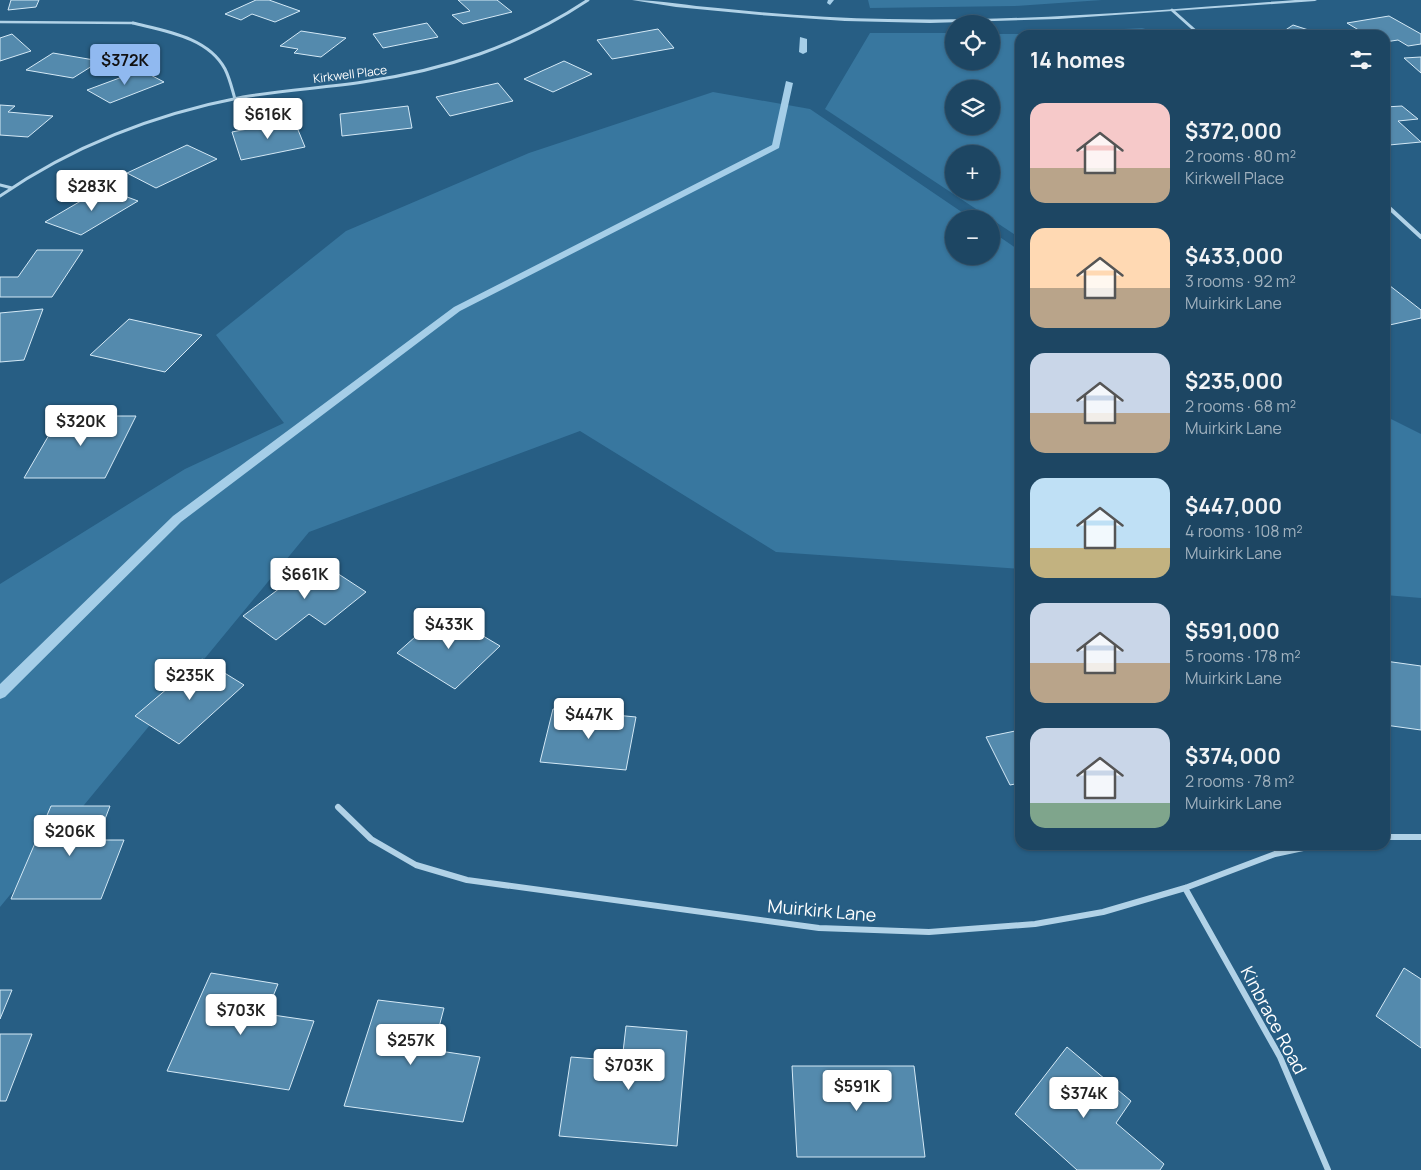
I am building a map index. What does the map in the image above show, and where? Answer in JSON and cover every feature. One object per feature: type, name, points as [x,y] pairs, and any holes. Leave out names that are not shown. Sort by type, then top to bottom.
[{"type":"street","name":"Kirkwell Place","points":[[0,196],[59,160],[97,142],[152,121],[235,99],[281,91],[361,82],[446,66],[520,41],[549,26],[588,0]]},
{"type":"street","points":[[634,0],[750,14],[876,20],[1030,19],[1315,0]]},
{"type":"street","points":[[1172,10],[1194,30]]},
{"type":"street","points":[[133,23],[176,35],[198,44],[213,54],[223,66],[235,99]]},
{"type":"street","points":[[0,185],[12,188]]},
{"type":"street","points":[[1390,208],[1421,236]]},
{"type":"street","name":"Muirkirk Lane","points":[[338,807],[371,839],[393,852],[416,864],[467,880],[819,928],[929,932],[1035,924],[1103,912],[1185,888],[1275,854],[1294,850]]},
{"type":"street","points":[[1390,838],[1421,837]]},
{"type":"street","name":"Kinbrace Road","points":[[1185,888],[1280,1057],[1328,1170]]},
{"type":"lane","points":[[0,22],[133,23]]},
{"type":"shaded area","points":[[868,0],[1102,0],[1015,6],[870,8]]},
{"type":"shaded area","points":[[1142,28],[1149,30],[1106,30]]},
{"type":"shaded area","points":[[870,33],[945,33],[945,70],[1000,70],[1000,34],[1015,34],[1015,235],[1000,225],[1000,210],[978,210],[963,200],[1000,200],[1000,145],[945,145],[945,188],[825,109]]},
{"type":"shaded area","points":[[713,92],[810,109],[959,210],[945,210],[945,265],[1000,265],[1000,237],[1015,248],[1015,569],[776,552],[580,431],[309,532],[0,907],[0,584],[185,469],[284,423],[216,335],[346,231],[529,153]]},
{"type":"shaded area","points":[[1390,418],[1421,434],[1421,598],[1390,595]]},
{"type":"building","points":[[11,0],[39,0],[36,7],[8,10]]},
{"type":"building","points":[[256,0],[269,0],[300,11],[275,22],[252,14],[241,20],[225,14]]},
{"type":"building","points":[[458,0],[497,0],[512,12],[463,24],[452,15],[470,11]]},
{"type":"building","points":[[1389,16],[1421,34],[1421,44],[1408,46],[1398,40],[1390,41],[1390,30],[1359,30],[1347,23]]},
{"type":"building","points":[[427,23],[438,37],[383,48],[373,34]]},
{"type":"building","points":[[1293,25],[1308,30],[1286,30]]},
{"type":"building","points":[[658,29],[674,48],[612,59],[597,40]]},
{"type":"building","points":[[301,31],[346,38],[321,57],[294,53],[298,49],[280,46]]},
{"type":"building","points":[[12,34],[31,51],[0,61],[0,38]]},
{"type":"building","points":[[53,53],[100,61],[73,78],[26,70]]},
{"type":"building","points":[[1421,57],[1421,73],[1404,58]]},
{"type":"building","points":[[564,61],[592,74],[553,92],[524,79]]},
{"type":"building","points":[[141,70],[164,82],[110,103],[87,90]]},
{"type":"building","points":[[498,83],[513,101],[450,116],[436,97]]},
{"type":"building","points":[[0,105],[15,106],[8,112],[53,116],[28,137],[0,135]]},
{"type":"building","points":[[408,106],[412,128],[342,136],[340,114]]},
{"type":"building","points":[[1402,106],[1418,119],[1398,121],[1421,142],[1390,145],[1390,107]]},
{"type":"building","points":[[294,120],[305,147],[241,160],[232,132]]},
{"type":"building","points":[[187,145],[217,159],[156,188],[127,173]]},
{"type":"building","points":[[103,188],[138,201],[81,235],[45,222]]},
{"type":"building","points":[[37,250],[83,250],[52,297],[0,297],[0,277],[18,277]]},
{"type":"building","points":[[1390,286],[1421,310],[1421,318],[1390,325]]},
{"type":"building","points":[[43,309],[24,360],[0,362],[0,313]]},
{"type":"building","points":[[129,319],[202,335],[165,372],[90,355]]},
{"type":"building","points":[[60,416],[136,416],[105,478],[24,478]]},
{"type":"building","points":[[317,560],[366,592],[325,625],[309,614],[276,640],[243,616]]},
{"type":"building","points":[[443,612],[500,646],[455,689],[397,653]]},
{"type":"building","points":[[202,659],[244,685],[179,744],[135,716]]},
{"type":"building","points":[[1390,662],[1421,666],[1421,730],[1390,726]]},
{"type":"building","points":[[553,709],[636,717],[626,770],[540,762]]},
{"type":"building","points":[[1015,731],[1015,784],[1010,785],[986,737]]},
{"type":"building","points":[[51,806],[110,806],[97,840],[124,840],[101,899],[11,899]]},
{"type":"building","points":[[1404,968],[1421,979],[1421,1048],[1376,1016]]},
{"type":"building","points":[[211,973],[278,984],[266,1014],[314,1021],[289,1090],[167,1071]]},
{"type":"building","points":[[0,990],[12,990],[0,1019]]},
{"type":"building","points":[[378,1000],[444,1008],[433,1050],[480,1057],[463,1122],[344,1106]]},
{"type":"building","points":[[626,1026],[687,1031],[677,1146],[559,1136],[571,1057],[622,1061]]},
{"type":"building","points":[[0,1034],[32,1034],[6,1101],[0,1101]]},
{"type":"building","points":[[1067,1047],[1131,1101],[1116,1123],[1164,1164],[1160,1170],[1077,1170],[1015,1114]]},
{"type":"building","points":[[792,1066],[914,1066],[925,1157],[797,1157]]},
{"type":"waterway","points":[[803,39],[803,52]]},
{"type":"waterway","points":[[0,693],[177,519],[457,309],[776,146],[789,83]]}]
